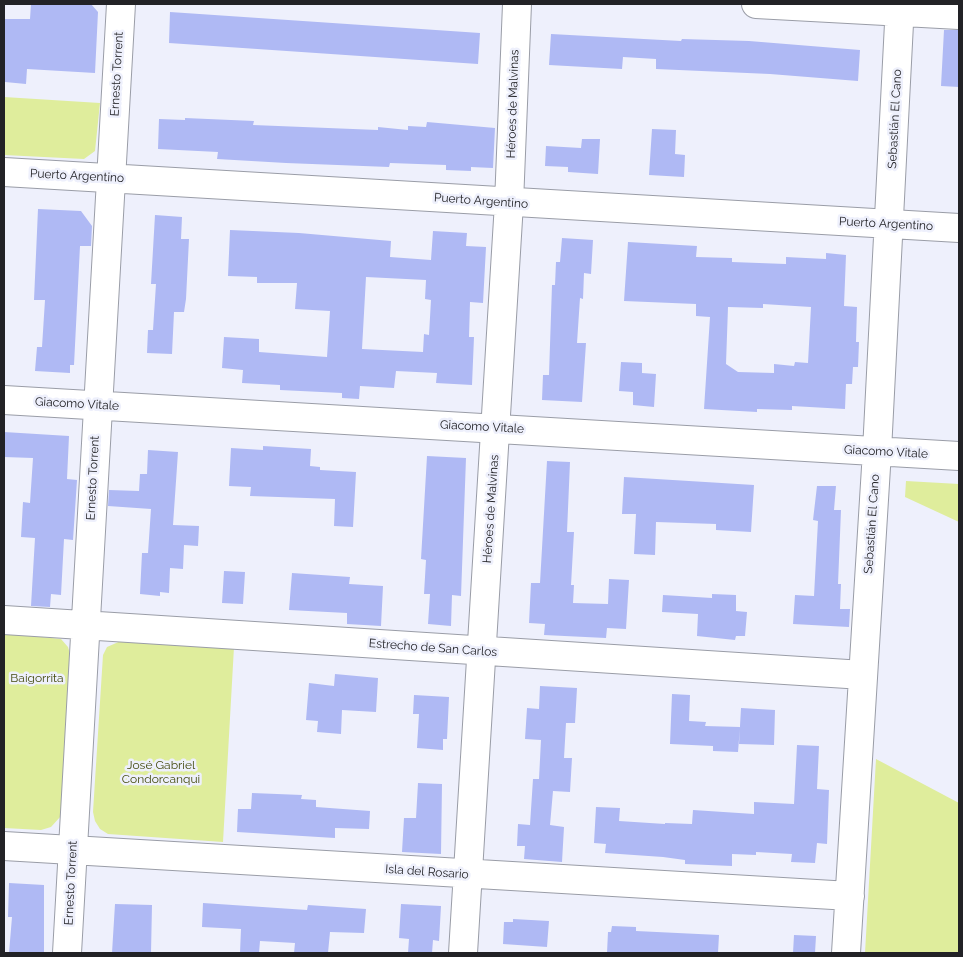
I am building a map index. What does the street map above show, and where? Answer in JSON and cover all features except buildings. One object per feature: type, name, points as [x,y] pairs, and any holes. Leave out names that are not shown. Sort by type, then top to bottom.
[{"type":"street","name":"Ernesto Torrent","points":[[66,953],[122,4]]},
{"type":"street","name":"Héroes de Malvinas","points":[[463,953],[509,203],[517,4]]},
{"type":"street","points":[[756,4],[900,8],[959,15]]},
{"type":"street","name":"Sebastián El Cano","points":[[846,953],[877,451],[900,8]]},
{"type":"street","name":"Puerto Argentino","points":[[4,172],[959,228]]},
{"type":"street","name":"Giacomo Vitale","points":[[4,400],[959,456]]},
{"type":"street","name":"Estrecho de San Carlos","points":[[4,620],[863,675]]},
{"type":"street","name":"Isla del Rosario","points":[[4,846],[467,875],[850,896]]},
{"type":"green space","points":[[4,97],[100,103],[95,151],[84,159],[4,155]]},
{"type":"green space","points":[[906,481],[959,484],[959,522],[905,497]]},
{"type":"green space","name":"Baigorrita","points":[[4,633],[61,639],[68,647],[71,657],[61,816],[51,827],[41,830],[4,828]]},
{"type":"green space","name":"José Gabriel Condorcanqui","points":[[123,640],[234,647],[223,842],[108,834],[100,829],[95,821],[93,812],[103,655],[107,647]]},
{"type":"green space","points":[[876,759],[959,803],[959,953],[865,953]]}]
